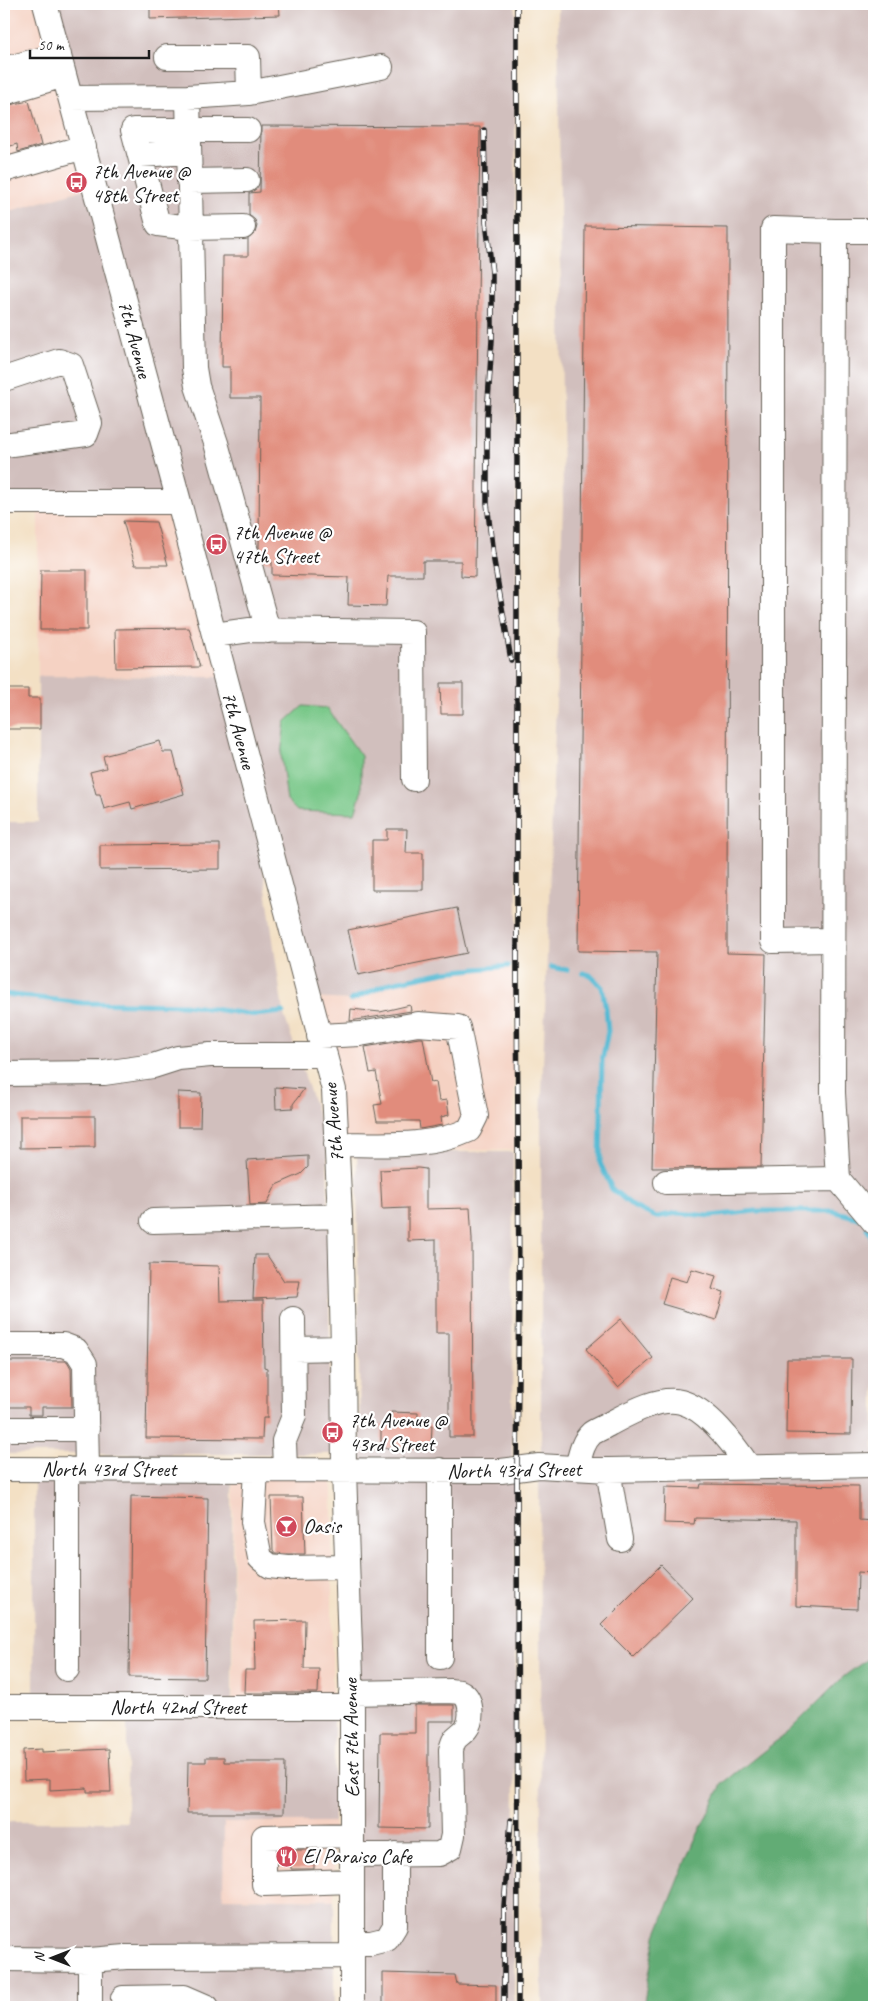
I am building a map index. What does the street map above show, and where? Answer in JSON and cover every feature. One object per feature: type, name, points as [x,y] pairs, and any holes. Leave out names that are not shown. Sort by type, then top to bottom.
[{"type":"street","name":"7th Avenue","points":[[45,4],[334,1090],[340,1216],[344,1470]]},
{"type":"street","points":[[167,57],[248,57],[250,94]]},
{"type":"street","points":[[4,69],[61,65]]},
{"type":"street","points":[[4,93],[61,65]]},
{"type":"street","points":[[71,98],[188,97],[250,94],[381,67]]},
{"type":"street","points":[[188,97],[194,368],[197,386],[216,443],[268,630]]},
{"type":"street","points":[[243,227],[190,228],[158,224],[133,130],[189,141],[248,130]]},
{"type":"street","points":[[4,170],[84,147]]},
{"type":"street","points":[[189,181],[247,180]]},
{"type":"street","points":[[833,940],[773,941],[773,229],[874,231]]},
{"type":"street","points":[[835,231],[833,1093],[838,1179],[874,1222]]},
{"type":"street","points":[[4,379],[59,361],[71,365],[90,423],[86,434],[4,445]]},
{"type":"street","points":[[4,502],[179,502]]},
{"type":"street","points":[[214,636],[250,630],[413,632],[414,779]]},
{"type":"street","points":[[4,1074],[104,1073],[152,1066],[178,1058],[322,1046],[360,1034],[418,1024],[458,1026],[476,1116],[469,1130],[456,1136],[409,1144],[336,1144]]},
{"type":"street","points":[[666,1182],[838,1179]]},
{"type":"street","points":[[153,1221],[340,1216]]},
{"type":"street","points":[[284,1470],[284,1441],[294,1416],[294,1319]]},
{"type":"street","points":[[4,1345],[63,1345],[76,1350],[85,1364],[87,1429],[77,1469],[67,1669]]},
{"type":"street","points":[[294,1349],[343,1348]]},
{"type":"street","points":[[577,1468],[584,1444],[592,1433],[633,1411],[658,1402],[680,1402],[702,1412],[733,1444],[750,1467]]},
{"type":"street","points":[[4,1429],[87,1429]]},
{"type":"street","name":"North 43rd Street","points":[[4,1468],[501,1471],[539,1466],[608,1470],[874,1465]]},
{"type":"street","points":[[256,1470],[253,1522],[260,1558],[270,1566],[288,1568],[347,1567]]},
{"type":"street","name":"East 7th Avenue","points":[[344,1470],[351,1700],[352,2007]]},
{"type":"street","points":[[440,1470],[440,1657]]},
{"type":"street","points":[[608,1470],[620,1539]]},
{"type":"street","name":"North 42nd Street","points":[[4,1707],[351,1700],[451,1691],[462,1693],[469,1701],[470,1717],[467,1728],[454,1737],[451,1750],[453,1835],[450,1848],[439,1854],[395,1854]]},
{"type":"street","points":[[4,1959],[90,1960],[352,1950],[387,1939],[395,1926],[395,1854],[352,1845],[264,1838],[264,1884],[352,1881]]},
{"type":"street","points":[[90,1960],[90,2007]]},
{"type":"street","points":[[123,1998],[184,1998],[207,2007]]},
{"type":"shaded area","points":[[4,4],[41,4],[88,188],[4,213]]},
{"type":"shaded area","points":[[48,4],[515,4],[517,965],[444,972],[390,983],[351,1000],[312,998]]},
{"type":"shaded area","points":[[558,4],[874,4],[874,1469],[541,1467],[541,1122],[563,505]]},
{"type":"shaded area","points":[[88,188],[174,501],[4,499],[4,213]]},
{"type":"shaded area","points":[[179,504],[225,677],[38,676],[38,505]]},
{"type":"shaded area","points":[[38,676],[225,677],[254,802],[283,1012],[327,1142],[331,1454],[4,1454],[4,822],[38,822]]},
{"type":"shaded area","points":[[508,966],[512,971],[514,993],[514,1150],[339,1151],[312,998],[351,1000],[390,983],[444,972]]},
{"type":"shaded area","points":[[357,1152],[513,1152],[512,1463],[360,1462]]},
{"type":"shaded area","points":[[874,1471],[874,2007],[542,2007],[539,1476]]},
{"type":"shaded area","points":[[516,1472],[514,2007],[353,2007],[354,1474]]},
{"type":"shaded area","points":[[34,1473],[232,1474],[232,1704],[34,1703]]},
{"type":"shaded area","points":[[233,1478],[332,1478],[332,1701],[233,1702]]},
{"type":"shaded area","points":[[127,1712],[334,1717],[334,1822],[224,1822],[223,1898],[334,1900],[334,2007],[4,2007],[4,1822],[127,1822]]},
{"type":"shaded area","points":[[223,1822],[334,1822],[334,1900],[223,1898]]},
{"type":"green space","points":[[303,706],[327,708],[361,756],[361,793],[355,813],[297,811],[287,801],[281,755],[285,722]]},
{"type":"green space","points":[[874,1654],[874,2007],[643,2007],[656,1936],[694,1842],[722,1784],[789,1731],[843,1677]]},
{"type":"building","points":[[150,4],[279,4],[280,15],[150,19]]},
{"type":"building","points":[[29,101],[41,145],[18,152],[17,144],[4,148],[4,106]]},
{"type":"building","points":[[261,126],[480,127],[475,577],[461,576],[461,561],[423,561],[423,576],[388,576],[386,606],[348,605],[349,577],[272,575],[272,562],[263,561],[259,548],[260,398],[230,398],[230,367],[222,367],[223,256],[248,256],[248,239],[255,233],[257,226],[255,220],[249,215],[249,193],[260,192]]},
{"type":"building","points":[[585,226],[728,228],[727,953],[766,954],[761,1167],[652,1168],[657,952],[578,951]]},
{"type":"building","points":[[123,521],[156,522],[168,565],[135,565]]},
{"type":"building","points":[[41,570],[87,570],[87,630],[40,630]]},
{"type":"building","points":[[189,628],[200,667],[116,668],[115,629]]},
{"type":"building","points":[[440,683],[463,683],[463,714],[441,714]]},
{"type":"building","points":[[7,689],[28,689],[28,698],[40,698],[40,729],[4,729],[4,699],[7,699]]},
{"type":"building","points":[[160,741],[163,752],[173,752],[184,794],[132,809],[130,802],[104,809],[100,794],[96,794],[90,772],[106,768],[103,756]]},
{"type":"building","points":[[387,829],[407,829],[406,853],[423,853],[423,890],[372,890],[372,840],[387,840]]},
{"type":"building","points":[[220,844],[220,869],[100,870],[100,845]]},
{"type":"building","points":[[457,908],[467,953],[358,975],[348,930]]},
{"type":"building","points":[[410,1005],[411,1011],[350,1021],[351,1009],[380,1012]]},
{"type":"building","points":[[423,1038],[431,1083],[436,1082],[439,1101],[447,1100],[449,1115],[441,1117],[442,1125],[420,1129],[419,1121],[377,1121],[374,1105],[382,1104],[376,1072],[370,1073],[365,1047]]},
{"type":"building","points":[[275,1087],[304,1089],[293,1104],[293,1108],[276,1109]]},
{"type":"building","points":[[178,1092],[201,1093],[200,1127],[178,1127]]},
{"type":"building","points":[[20,1116],[95,1116],[95,1147],[20,1148]]},
{"type":"building","points":[[308,1156],[308,1167],[301,1174],[276,1185],[267,1204],[250,1205],[247,1160]]},
{"type":"building","points":[[426,1169],[426,1209],[470,1208],[472,1239],[473,1437],[449,1437],[449,1333],[436,1333],[436,1240],[408,1241],[408,1208],[382,1209],[380,1170]]},
{"type":"building","points":[[255,1255],[267,1255],[284,1281],[300,1281],[297,1297],[253,1299]]},
{"type":"building","points":[[149,1264],[219,1266],[220,1301],[263,1300],[264,1367],[267,1368],[267,1418],[263,1418],[262,1439],[146,1438]]},
{"type":"building","points":[[692,1269],[716,1276],[712,1289],[724,1292],[716,1320],[662,1304],[670,1277],[687,1282]]},
{"type":"building","points":[[621,1319],[653,1358],[618,1387],[586,1349]]},
{"type":"building","points":[[787,1359],[852,1359],[851,1434],[786,1433]]},
{"type":"building","points":[[4,1361],[67,1361],[71,1368],[72,1407],[42,1407],[42,1415],[29,1415],[29,1407],[4,1407]]},
{"type":"building","points":[[391,1412],[418,1413],[418,1425],[432,1425],[431,1449],[381,1448],[381,1424],[391,1425]]},
{"type":"building","points":[[701,1484],[859,1486],[859,1520],[874,1521],[874,1565],[872,1565],[872,1573],[858,1572],[857,1609],[796,1606],[796,1520],[695,1518],[694,1524],[664,1523],[665,1487],[700,1488]]},
{"type":"building","points":[[131,1496],[208,1498],[205,1678],[129,1677]]},
{"type":"building","points":[[271,1497],[303,1497],[305,1554],[275,1553],[273,1550]]},
{"type":"building","points":[[661,1565],[693,1598],[633,1657],[601,1625]]},
{"type":"building","points":[[305,1620],[304,1669],[319,1669],[318,1693],[244,1693],[245,1670],[255,1670],[254,1621]]},
{"type":"building","points":[[415,1705],[454,1705],[454,1721],[428,1721],[428,1829],[379,1828],[380,1733],[415,1733]]},
{"type":"building","points":[[42,1749],[42,1752],[109,1749],[111,1792],[87,1792],[87,1788],[50,1790],[50,1779],[24,1780],[23,1750]]},
{"type":"building","points":[[206,1757],[224,1757],[224,1762],[285,1762],[284,1813],[187,1813],[188,1762],[206,1762]]},
{"type":"building","points":[[279,1850],[314,1850],[314,1869],[291,1869],[291,1861],[279,1861]]},
{"type":"building","points":[[383,1973],[455,1975],[457,1984],[496,1985],[496,2007],[383,2007]]},
{"type":"waterway","points":[[351,1000],[390,983],[444,972],[508,966]]},
{"type":"waterway","points":[[551,967],[567,970]]},
{"type":"waterway","points":[[583,973],[590,975],[602,987],[606,1009],[608,1031],[602,1061],[600,1163],[612,1189],[634,1207],[656,1217],[678,1213],[710,1216],[756,1211],[833,1211],[858,1218]]},
{"type":"waterway","points":[[4,994],[83,1003],[185,1005],[255,1015],[283,1012]]},
{"type":"waterway","points":[[867,1229],[871,1235],[874,1247]]},
{"type":"railway","points":[[517,4],[518,2007]]},
{"type":"railway","points":[[484,130],[486,221],[492,273],[492,340],[487,416],[487,503],[493,555],[511,660]]},
{"type":"railway","points":[[504,2007],[504,1906],[511,1820]]},
{"type":"place","name":"7th Avenue @ 48th Street","points":[[76,183]]},
{"type":"place","name":"7th Avenue @ 47th Street","points":[[217,544]]},
{"type":"place","name":"7th Avenue @ 43rd Street","points":[[333,1432]]},
{"type":"place","name":"Oasis","points":[[287,1526]]},
{"type":"place","name":"El Paraiso Cafe","points":[[287,1856]]}]
